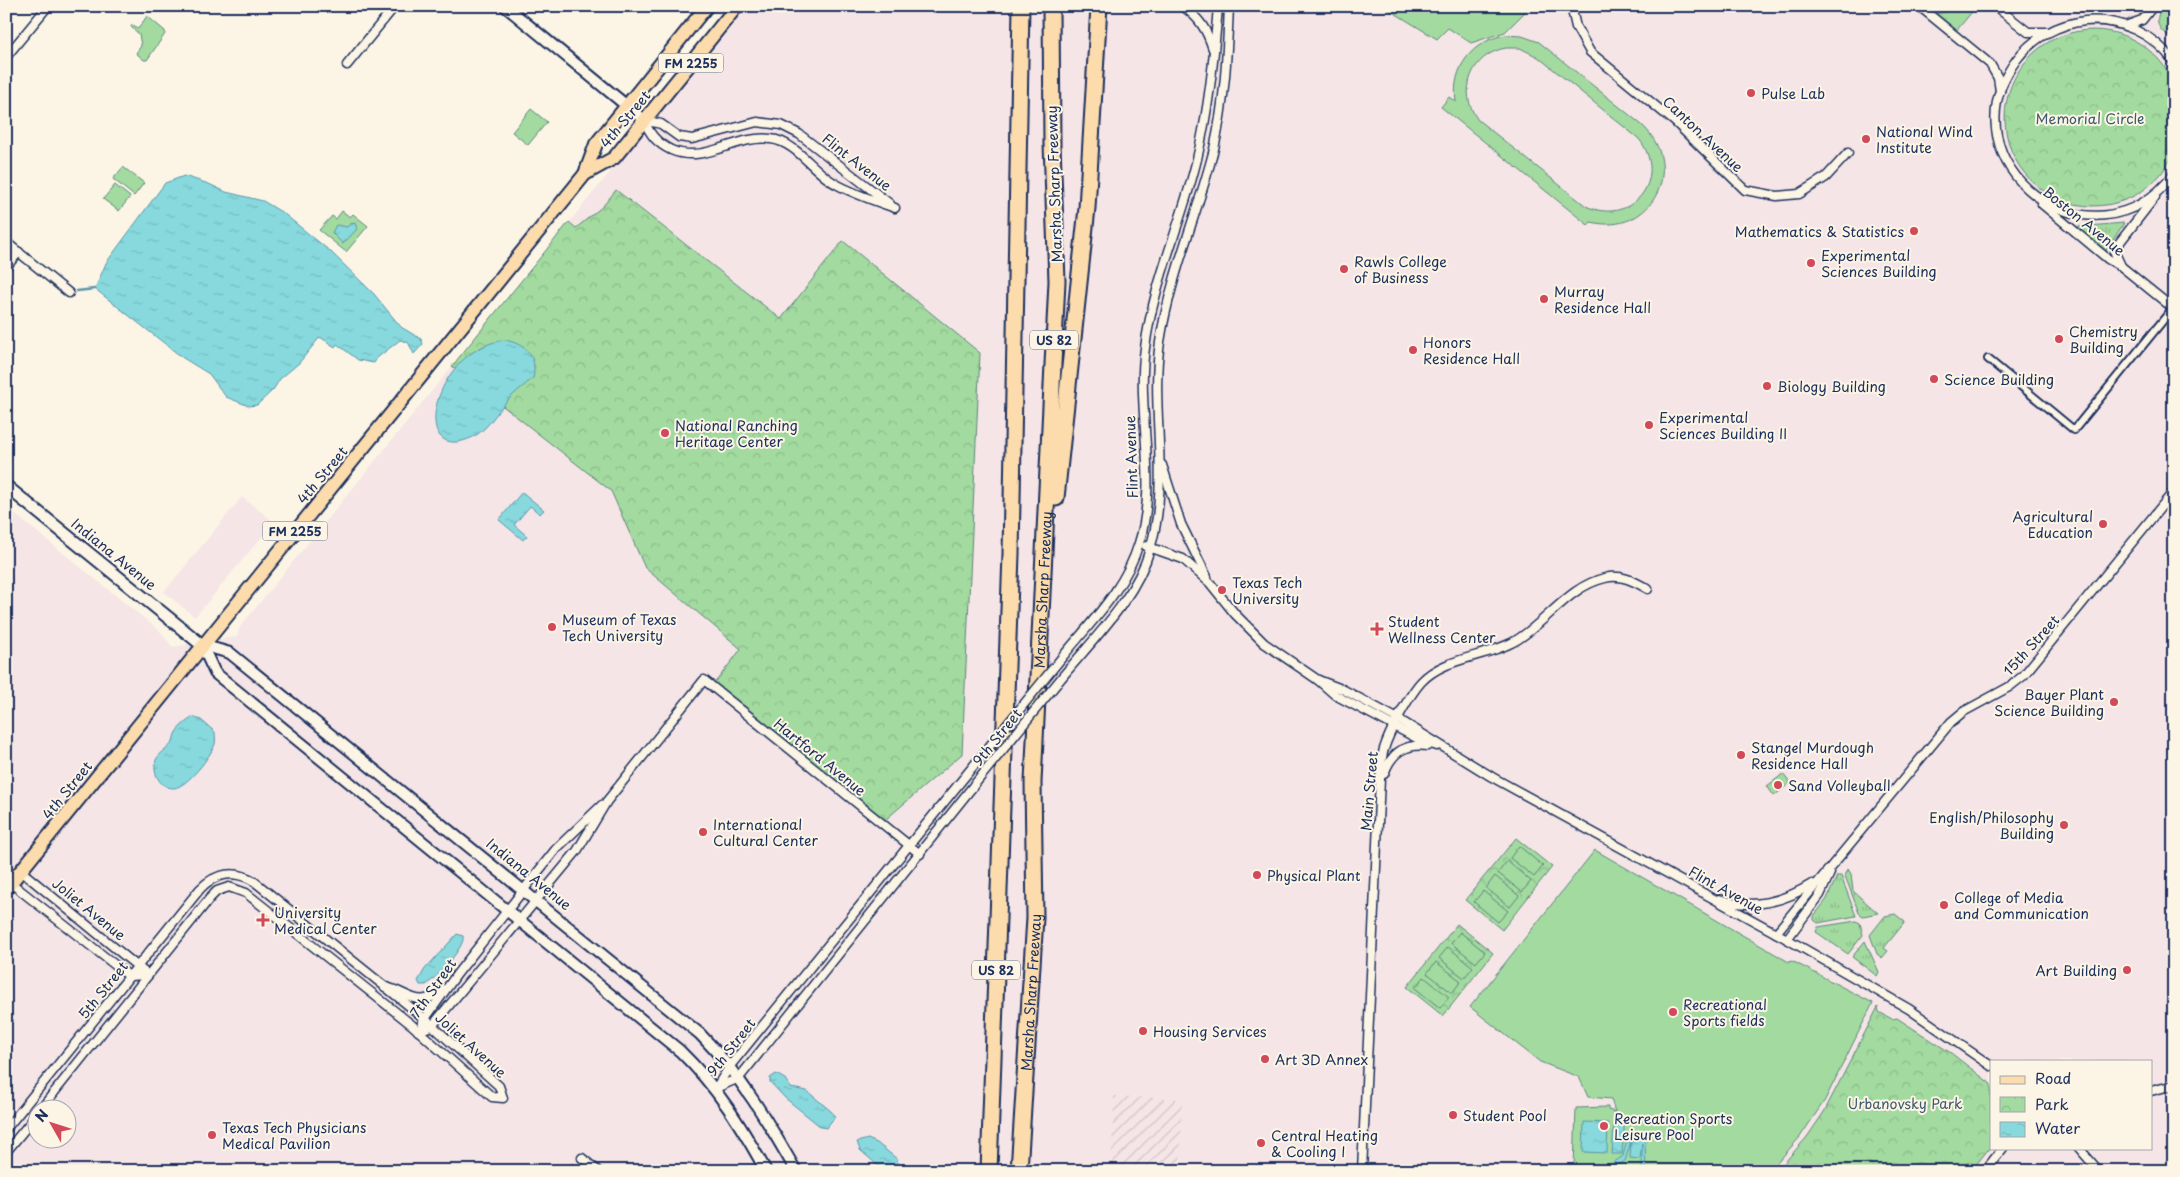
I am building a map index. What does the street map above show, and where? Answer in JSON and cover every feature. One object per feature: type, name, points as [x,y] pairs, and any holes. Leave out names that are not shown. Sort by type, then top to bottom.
[{"type":"highway","points":[[1014,6],[1020,102]]},
{"type":"highway","name":"US 82","points":[[989,1171],[1010,564],[1021,6]]},
{"type":"highway","name":"Marsha Sharp Freeway","points":[[1019,1171],[1035,918],[1033,782],[1057,282],[1052,144],[1051,6]]},
{"type":"highway","points":[[1038,673],[1046,651],[1051,543],[1087,200],[1100,6]]},
{"type":"main road","name":"4th Street","points":[[9,886],[202,645],[585,174],[596,144],[707,6]]},
{"type":"main road","name":"4th Street","points":[[585,174],[614,158],[738,6]]},
{"type":"main road","name":"Indiana Avenue","points":[[6,486],[202,645]]},
{"type":"street","points":[[6,57],[48,6]]},
{"type":"street","points":[[347,65],[395,6]]},
{"type":"street","name":"Flint Avenue","points":[[505,6],[644,120],[661,124],[679,137],[692,139],[757,122],[781,124],[800,134],[895,208],[835,184],[791,148],[778,140],[753,140],[704,154],[688,155],[671,150],[657,141],[651,136],[644,120]]},
{"type":"street","points":[[1182,6],[1203,24],[1215,53]]},
{"type":"street","name":"Flint Avenue","points":[[1218,6],[1210,101],[1197,159],[1146,336],[1142,410],[1147,490],[1145,518],[1140,543],[1183,559],[1210,584],[1235,614],[1264,643],[1318,680],[1335,695],[1394,728],[1442,748]]},
{"type":"street","name":"Flint Avenue","points":[[1151,548],[1159,498],[1157,370],[1160,340],[1220,122],[1226,85],[1229,6]]},
{"type":"street","name":"Canton Avenue","points":[[1572,6],[1576,27],[1590,52],[1675,122],[1745,190],[1777,196],[1799,194],[1826,176],[1848,153]]},
{"type":"street","points":[[1919,6],[1990,64],[1998,78],[2000,93]]},
{"type":"street","points":[[1995,6],[2028,32],[2048,32]]},
{"type":"street","points":[[2125,26],[2142,20],[2153,6]]},
{"type":"street","points":[[2174,62],[2149,38],[2125,26],[2105,21],[2085,21],[2066,25],[2048,32],[2032,43],[2019,56],[2008,72],[2000,93],[1996,118],[2000,146],[2012,172],[2031,194],[2065,212],[2093,216],[2112,214],[2130,209],[2147,200],[2162,188],[2174,174]]},
{"type":"street","name":"Boston Avenue","points":[[2122,267],[2116,259],[2116,247],[2162,188]]},
{"type":"street","name":"Boston Avenue","points":[[2031,194],[2108,260],[2122,267],[2173,308]]},
{"type":"street","points":[[6,242],[69,292]]},
{"type":"street","points":[[6,267],[19,252]]},
{"type":"street","points":[[1988,359],[2074,430],[2173,308]]},
{"type":"street","name":"Flint Avenue","points":[[1159,454],[1181,524],[1210,584]]},
{"type":"street","name":"15th Street","points":[[1776,933],[1951,722],[1963,712],[2010,687],[2024,676],[2174,491]]},
{"type":"street","name":"9th Street","points":[[716,1088],[730,1066],[1118,588],[1140,543]]},
{"type":"street","name":"9th Street","points":[[716,1088],[739,1078],[1121,605],[1140,573],[1151,548]]},
{"type":"street","name":"Main Street","points":[[1362,1171],[1383,749],[1414,691],[1430,674],[1450,663],[1486,655],[1512,642],[1544,621],[1573,594],[1593,582],[1616,576],[1626,578],[1648,589]]},
{"type":"street","name":"Indiana Avenue","points":[[202,645],[230,653],[681,1017],[730,1066],[754,1098],[796,1171]]},
{"type":"street","name":"Indiana Avenue","points":[[202,645],[215,673],[675,1046],[716,1088],[766,1171]]},
{"type":"street","name":"7th Street","points":[[418,1031],[424,1018],[524,889],[570,834],[607,800],[704,680]]},
{"type":"street","name":"Hartford Avenue","points":[[704,680],[920,854]]},
{"type":"street","name":"Flint Avenue","points":[[1318,680],[1344,690],[1398,719],[1424,734],[1442,748],[1787,939],[1916,1013],[1990,1065]]},
{"type":"street","points":[[1380,783],[1390,758],[1401,749],[1421,745],[1442,748]]},
{"type":"street","name":"7th Street","points":[[418,1031],[432,1026],[538,900],[577,851],[607,800]]},
{"type":"street","points":[[1700,892],[1740,904],[1767,904],[1796,893],[1812,884],[1833,866]]},
{"type":"street","name":"15th Street","points":[[1787,939],[1820,895],[1833,866]]},
{"type":"street","name":"Joliet Avenue","points":[[21,871],[148,975]]},
{"type":"street","name":"Joliet Avenue","points":[[225,874],[241,875],[251,880],[424,1018],[500,1086],[504,1098],[492,1098],[418,1031],[246,893],[228,887]]},
{"type":"street","name":"5th Street","points":[[6,1129],[203,885],[216,876],[225,874]]},
{"type":"street","name":"Joliet Avenue","points":[[9,886],[129,976]]},
{"type":"street","name":"5th Street","points":[[48,1100],[210,898],[217,891],[228,887]]},
{"type":"street","points":[[384,986],[398,989],[409,998],[425,1000],[434,996],[457,974]]},
{"type":"street","points":[[129,976],[148,975]]},
{"type":"street","points":[[2152,1092],[2174,1085]]},
{"type":"street","points":[[6,1152],[28,1125]]},
{"type":"street","points":[[1985,1171],[2001,1150]]},
{"type":"street","points":[[2081,1150],[2098,1171]]},
{"type":"street","points":[[582,1158],[598,1171]]},
{"type":"shaded area","name":"Texas Tech University","points":[[745,6],[2174,6],[2174,1171],[6,1171],[6,507],[161,632],[172,647],[237,637],[240,627]]},
{"type":"shaded area","points":[[242,497],[274,522],[195,617],[164,592]]},
{"type":"shaded area","points":[[1114,1096],[1182,1099],[1180,1171],[1111,1171]]},
{"type":"green space","points":[[1383,6],[1531,6],[1505,32],[1471,43],[1448,28],[1437,39]]},
{"type":"green space","points":[[1977,6],[1956,31],[1935,14]]},
{"type":"green space","points":[[2161,9],[2170,16],[2168,21],[2174,26],[2174,37],[2165,33],[2159,27],[2158,18]]},
{"type":"green space","points":[[147,16],[165,31],[165,34],[147,60],[144,60],[136,53],[141,46],[139,34],[131,27],[132,25],[138,29]]},
{"type":"green space","name":"Memorial Circle","points":[[2102,30],[2135,40],[2161,62],[2171,76],[2177,92],[2180,101],[2180,135],[2171,160],[2149,186],[2135,196],[2110,205],[2084,206],[2051,196],[2025,174],[2015,160],[2006,135],[2005,109],[2015,76],[2037,50],[2051,40],[2076,31]]},
{"type":"green space","points":[[1505,35],[1522,36],[1539,42],[1642,125],[1655,142],[1662,160],[1662,178],[1656,195],[1646,209],[1631,219],[1613,224],[1591,222],[1588,225],[1441,107],[1449,97],[1456,102],[1457,78],[1466,58],[1483,43]],"holes":[[[1506,48],[1520,48],[1538,57],[1639,139],[1647,154],[1650,169],[1648,183],[1641,195],[1631,205],[1618,210],[1602,211],[1586,206],[1478,120],[1472,109],[1468,86],[1476,66],[1494,52]]]},
{"type":"green space","points":[[531,109],[547,122],[528,145],[512,132]]},
{"type":"green space","points":[[123,167],[144,183],[134,196],[113,179]]},
{"type":"green space","points":[[115,185],[130,197],[119,211],[103,199]]},
{"type":"green space","name":"National Ranching Heritage Center","points":[[616,190],[781,319],[843,241],[980,353],[962,754],[885,820],[714,684],[741,649],[645,568],[611,491],[452,366],[569,222],[576,228],[603,206]]},
{"type":"green space","points":[[342,211],[350,217],[353,214],[368,226],[346,252],[319,230],[332,216],[336,219]]},
{"type":"green space","points":[[2124,223],[2106,251],[2076,227]]},
{"type":"green space","name":"Sand Volleyball","points":[[1783,774],[1790,783],[1774,796],[1767,786]]},
{"type":"green space","points":[[1516,838],[1552,867],[1502,930],[1465,900]]},
{"type":"green space","points":[[1519,846],[1543,866],[1534,877],[1510,858]]},
{"type":"green space","name":"Recreational Sports fields","points":[[1595,850],[1789,962],[1792,961],[1873,1003],[1825,1100],[1800,1137],[1770,1171],[1594,1171],[1574,1168],[1576,1108],[1608,1107],[1608,1110],[1615,1112],[1611,1099],[1588,1097],[1579,1077],[1540,1062],[1470,1007]]},
{"type":"green space","points":[[1507,861],[1531,881],[1522,892],[1498,873]]},
{"type":"green space","points":[[1848,869],[1851,874],[1853,891],[1878,913],[1863,916],[1859,913],[1845,876]]},
{"type":"green space","points":[[1495,876],[1519,896],[1510,907],[1486,888]]},
{"type":"green space","points":[[1837,876],[1841,876],[1856,916],[1818,923],[1814,920],[1814,916],[1827,899]]},
{"type":"green space","points":[[1483,891],[1508,911],[1498,922],[1474,902]]},
{"type":"green space","points":[[1895,914],[1905,922],[1884,948],[1888,951],[1882,958],[1877,954],[1870,935],[1885,916]]},
{"type":"green space","points":[[1856,921],[1860,923],[1863,935],[1848,954],[1816,932],[1818,927]]},
{"type":"green space","points":[[1457,924],[1493,953],[1443,1016],[1407,987]]},
{"type":"green space","points":[[1460,932],[1485,952],[1476,963],[1451,943]]},
{"type":"green space","points":[[1865,941],[1879,972],[1877,976],[1852,957]]},
{"type":"green space","points":[[1448,947],[1473,967],[1464,978],[1439,958]]},
{"type":"green space","points":[[1436,962],[1461,981],[1452,993],[1427,973]]},
{"type":"green space","points":[[1424,977],[1449,997],[1440,1008],[1415,988]]},
{"type":"green space","name":"Urbanovsky Park","points":[[1878,1007],[1879,1012],[1892,1019],[1897,1018],[1951,1053],[1990,1083],[1990,1147],[1971,1171],[1777,1171],[1807,1137],[1824,1112]]},
{"type":"water","points":[[184,176],[226,192],[263,201],[283,213],[331,252],[374,294],[401,327],[421,339],[423,344],[414,354],[408,342],[400,340],[377,358],[374,363],[358,360],[337,344],[335,347],[320,337],[299,363],[280,379],[273,390],[257,405],[249,406],[226,397],[209,374],[183,358],[95,289],[106,263],[165,183]]},
{"type":"water","points":[[355,223],[357,229],[343,244],[332,233],[336,225],[347,227]]},
{"type":"water","points":[[505,340],[524,348],[532,357],[534,363],[533,378],[510,398],[478,434],[453,442],[440,436],[435,422],[437,403],[445,383],[460,363],[480,348]]},
{"type":"water","points":[[522,492],[544,510],[540,514],[530,506],[514,525],[527,536],[523,540],[499,520]]},
{"type":"water","points":[[193,717],[201,720],[215,732],[215,744],[204,763],[192,777],[179,786],[169,787],[161,782],[156,774],[156,760],[172,743],[175,733]]},
{"type":"water","points":[[457,934],[463,936],[463,941],[455,955],[430,982],[426,985],[420,985],[418,981],[425,969]]},
{"type":"water","points":[[776,1074],[785,1079],[791,1088],[807,1091],[832,1112],[835,1117],[826,1128],[821,1127],[785,1098],[770,1082],[770,1078]]},
{"type":"water","points":[[1584,1122],[1608,1123],[1607,1153],[1583,1152]]},
{"type":"water","points":[[1614,1124],[1624,1124],[1624,1136],[1629,1131],[1632,1134],[1631,1136],[1640,1136],[1645,1141],[1646,1171],[1642,1170],[1642,1143],[1640,1159],[1630,1158],[1631,1141],[1625,1161],[1614,1167],[1614,1171],[1608,1171],[1613,1163],[1623,1156],[1627,1140],[1623,1139],[1622,1154],[1612,1154]]},
{"type":"water","points":[[868,1139],[877,1143],[897,1159],[898,1171],[884,1171],[860,1150],[857,1142]]},
{"type":"waterway","points":[[77,291],[95,289]]},
{"type":"place","name":"Pulse Lab","points":[[1751,93]]},
{"type":"place","name":"National Wind Institute","points":[[1866,139]]},
{"type":"place","name":"Mathematics & Statistics","points":[[1914,231]]},
{"type":"place","name":"Experimental Sciences Building","points":[[1811,263]]},
{"type":"place","name":"Rawls College of Business","points":[[1344,269]]},
{"type":"place","name":"Murray Residence Hall","points":[[1544,299]]},
{"type":"place","name":"Chemistry Building","points":[[2059,339]]},
{"type":"place","name":"Honors Residence Hall","points":[[1413,350]]},
{"type":"place","name":"Science Building","points":[[1934,379]]},
{"type":"place","name":"Biology Building","points":[[1767,386]]},
{"type":"place","name":"Experimental Sciences Building II","points":[[1649,425]]},
{"type":"place","name":"National Ranching Heritage Center","points":[[665,433]]},
{"type":"place","name":"Agricultural Education","points":[[2103,524]]},
{"type":"place","name":"Texas Tech University","points":[[1222,590]]},
{"type":"place","name":"Museum of Texas Tech University","points":[[552,627]]},
{"type":"place","name":"Student Wellness Center","points":[[1377,629]]},
{"type":"place","name":"Bayer Plant Science Building","points":[[2114,702]]},
{"type":"place","name":"Stangel Murdough Residence Hall","points":[[1741,755]]},
{"type":"place","name":"Sand Volleyball","points":[[1778,785]]},
{"type":"place","name":"English/Philosophy Building","points":[[2064,825]]},
{"type":"place","name":"International Cultural Center","points":[[703,832]]},
{"type":"place","name":"Physical Plant","points":[[1257,875]]},
{"type":"place","name":"College of Media and Communication","points":[[1944,905]]},
{"type":"place","name":"University Medical Center","points":[[263,920]]},
{"type":"place","name":"Art Building","points":[[2127,970]]},
{"type":"place","name":"Recreational Sports fields","points":[[1673,1012]]},
{"type":"place","name":"Housing Services","points":[[1143,1031]]},
{"type":"place","name":"Art 3D Annex","points":[[1265,1059]]},
{"type":"place","name":"Student Pool","points":[[1453,1115]]},
{"type":"place","name":"Recreation Sports Leisure Pool","points":[[1604,1126]]},
{"type":"place","name":"Texas Tech Physicians Medical Pavilion","points":[[212,1135]]},
{"type":"place","name":"Central Heating & Cooling I","points":[[1261,1143]]}]
